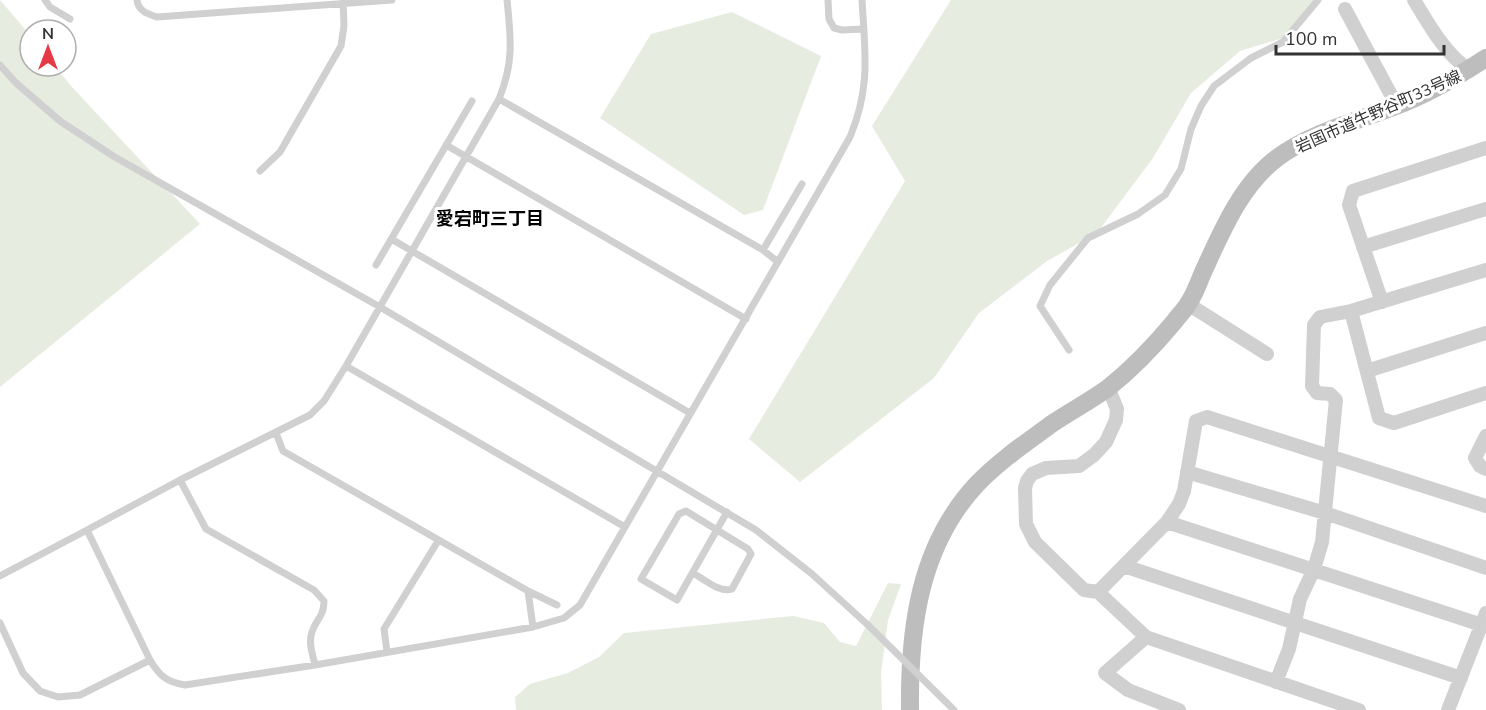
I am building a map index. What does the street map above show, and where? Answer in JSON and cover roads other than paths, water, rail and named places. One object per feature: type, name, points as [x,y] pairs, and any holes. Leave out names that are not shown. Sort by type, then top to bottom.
[{"type":"street","points":[[1414,0],[1440,40],[1469,70]]},
{"type":"street","points":[[1344,9],[1397,106]]},
{"type":"street","name":"岩国市道牛野谷町33号線","points":[[910,710],[912,645],[918,598],[928,563],[948,523],[978,483],[1005,459],[1108,387],[1160,339],[1188,304],[1220,235],[1240,199],[1254,180],[1277,158],[1313,137],[1397,106],[1446,83],[1486,58]]},
{"type":"street","points":[[1382,302],[1349,205],[1353,191],[1486,148]]},
{"type":"street","points":[[1363,247],[1486,209]]},
{"type":"street","points":[[1276,682],[1288,649],[1300,599],[1314,569],[1322,542],[1332,456],[1336,400],[1330,394],[1317,393],[1311,386],[1314,325],[1320,317],[1352,311],[1486,270]]},
{"type":"street","points":[[1188,304],[1267,354]]},
{"type":"street","points":[[1352,311],[1379,417],[1394,423],[1486,393]]},
{"type":"street","points":[[1367,370],[1486,333]]},
{"type":"street","points":[[1108,387],[1117,409],[1116,420],[1106,442],[1079,466],[1039,470],[1027,481],[1025,488],[1026,524],[1035,542],[1084,590],[1098,592],[1146,637],[1350,709]]},
{"type":"street","points":[[1098,592],[1167,522],[1184,491],[1196,421],[1207,417],[1486,506]]},
{"type":"street","points":[[1486,436],[1474,458],[1480,466],[1486,469]]},
{"type":"street","points":[[1187,472],[1325,513],[1486,568]]},
{"type":"street","points":[[1167,522],[1314,569],[1484,619],[1448,710]]},
{"type":"street","points":[[1124,566],[1461,678]]},
{"type":"street","points":[[1146,637],[1105,674],[1128,690],[1179,710]]},
{"type":"lane","points":[[45,0],[50,7],[68,18]]},
{"type":"lane","points":[[137,0],[137,4],[145,14],[157,17],[392,0]]},
{"type":"lane","points":[[0,576],[180,480],[310,415],[324,401],[499,99],[507,79],[512,50],[507,0]]},
{"type":"lane","points":[[828,0],[829,19],[834,28],[863,29]]},
{"type":"lane","points":[[87,530],[150,660],[159,675],[171,683],[185,685],[315,665],[533,627],[564,618],[580,605],[850,137],[860,113],[866,68],[862,0]]},
{"type":"lane","points":[[1069,350],[1040,306],[1050,285],[1088,238],[1138,214],[1165,195],[1181,169],[1191,129],[1201,106],[1214,86],[1251,58],[1283,42],[1318,0]]},
{"type":"lane","points":[[260,171],[280,152],[341,46],[344,2]]},
{"type":"lane","points":[[0,65],[16,83],[60,122],[112,156],[380,307],[756,530],[812,574],[869,626],[954,710]]},
{"type":"lane","points":[[499,99],[763,250],[778,262]]},
{"type":"lane","points":[[376,265],[393,240],[472,101]]},
{"type":"lane","points":[[446,145],[746,320]]},
{"type":"lane","points":[[763,250],[802,184]]},
{"type":"lane","points":[[393,240],[690,413]]},
{"type":"lane","points":[[346,366],[625,527]]},
{"type":"lane","points":[[276,433],[283,451],[438,542],[557,605]]},
{"type":"lane","points":[[180,480],[206,529],[314,591],[324,601],[324,612],[312,632],[310,645],[315,665]]},
{"type":"lane","points":[[693,573],[722,590],[732,589],[751,554],[748,549],[717,530],[686,511],[679,513],[641,579],[677,600],[693,573],[717,530],[727,512]]},
{"type":"lane","points":[[387,652],[384,629],[438,542]]},
{"type":"lane","points":[[528,591],[533,627]]},
{"type":"lane","points":[[0,623],[23,674],[40,691],[58,697],[80,695],[150,660]]},
{"type":"district","name":"愛宕町三丁目","points":[[490,219]]}]
